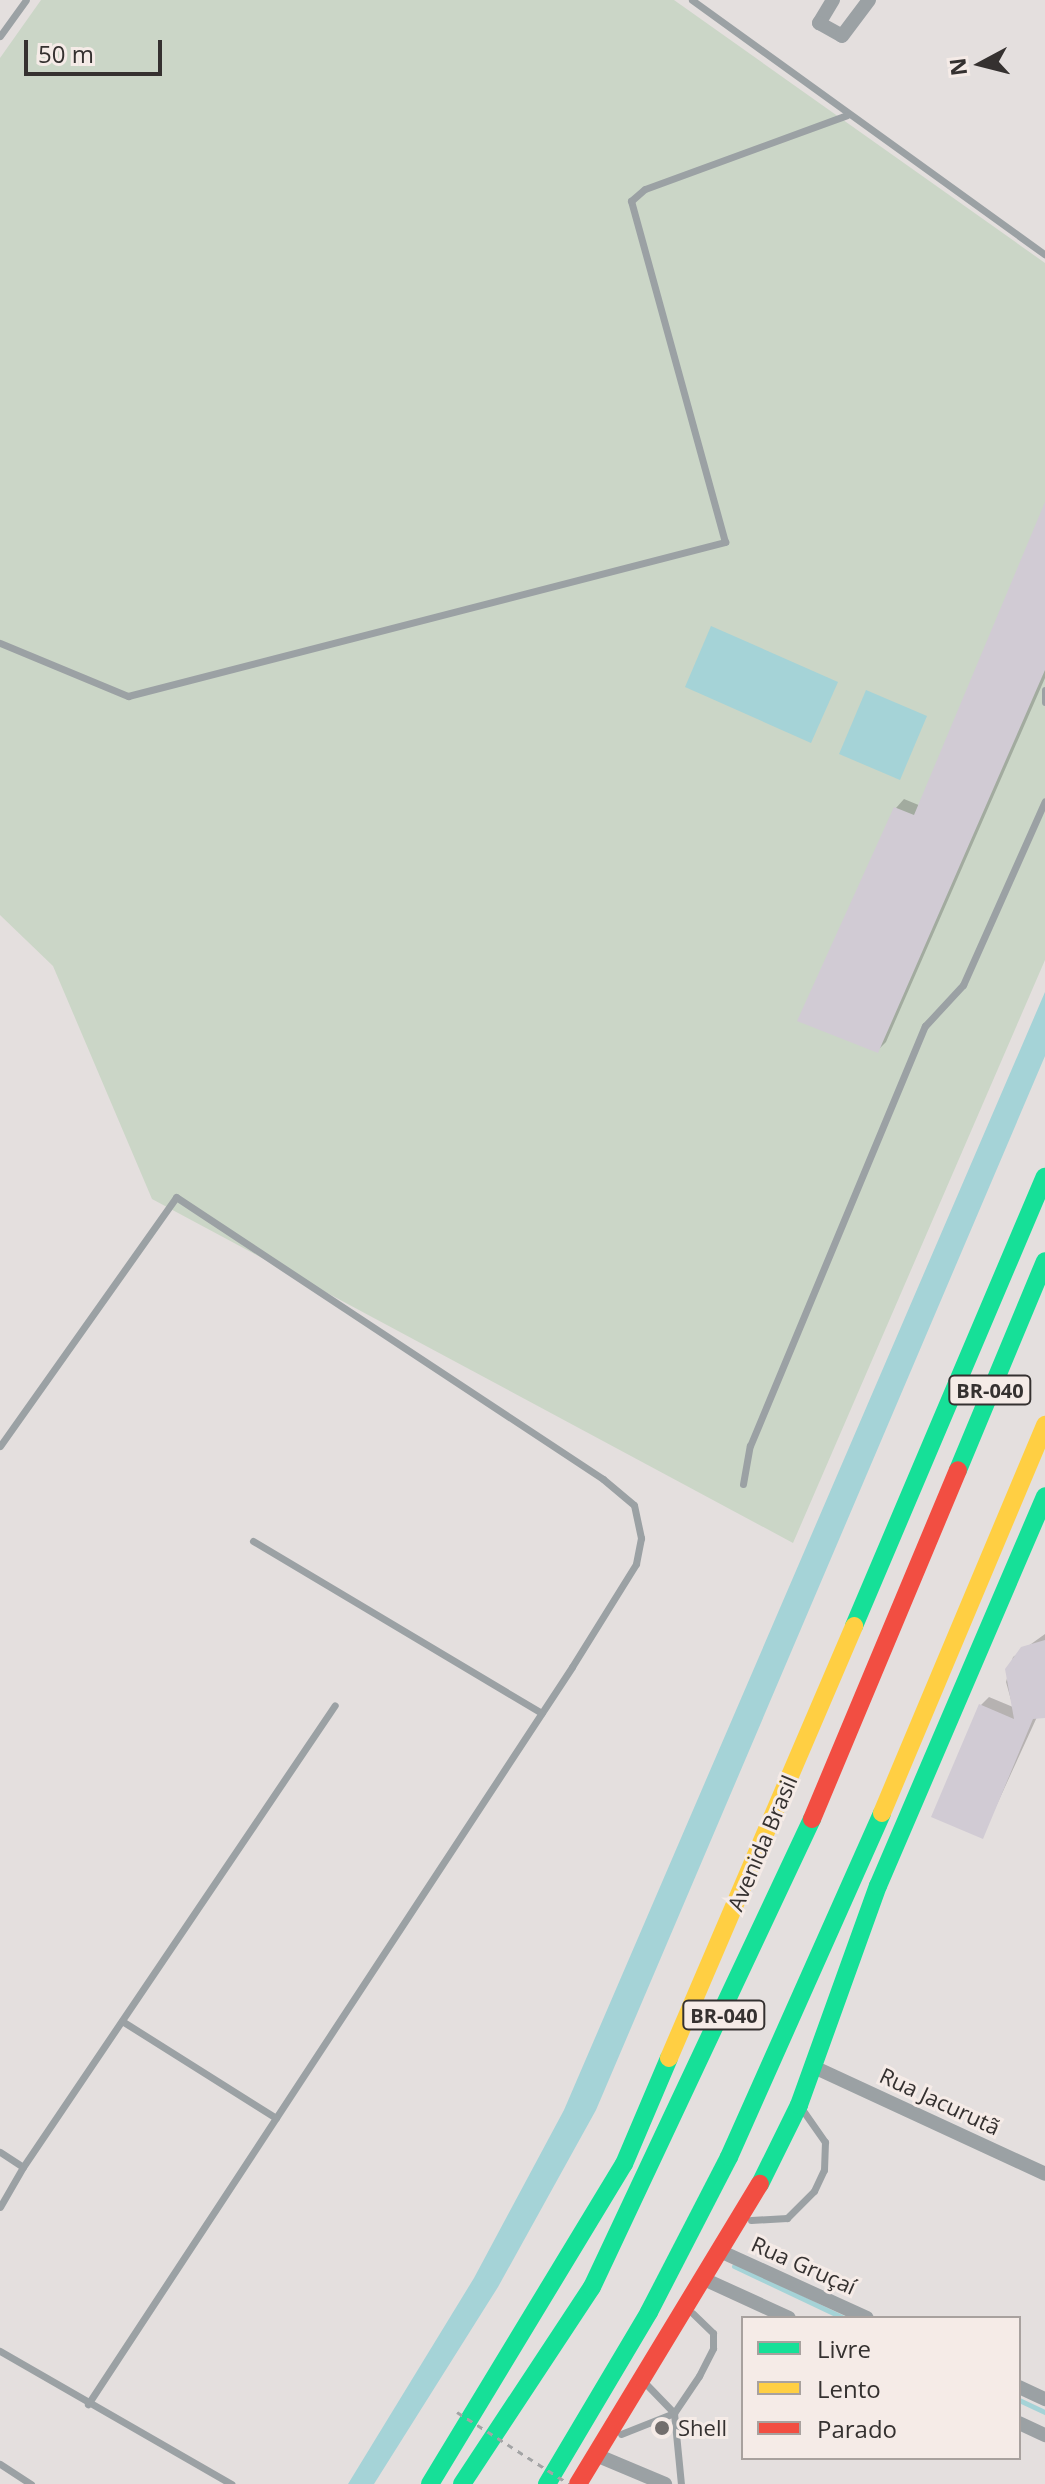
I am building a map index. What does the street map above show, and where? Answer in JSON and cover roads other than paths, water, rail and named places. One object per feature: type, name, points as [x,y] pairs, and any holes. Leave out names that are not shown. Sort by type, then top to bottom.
[{"type":"highway","name":"Avenida Brasil","points":[[430,2484],[466,2417],[606,2198],[765,1839],[852,1622],[1045,1177]]},
{"type":"highway","name":"Avenida Brasil","points":[[462,2484],[592,2287],[630,2212],[807,1830],[934,1520],[1045,1261]]},
{"type":"highway","name":"BR-040","points":[[547,2484],[649,2312],[723,2170],[864,1850],[1045,1425]]},
{"type":"highway","points":[[578,2484],[741,2221],[799,2105],[816,2068],[878,1886],[1045,1496]]},
{"type":"highway","points":[[765,1839],[934,1520]]},
{"type":"highway","points":[[687,2308],[697,2265],[759,2137],[846,1922],[864,1850]]},
{"type":"street","points":[[833,0],[819,23],[842,36],[869,0]]},
{"type":"street","name":"Rua Jacurutã","points":[[816,2068],[1045,2174]]},
{"type":"street","name":"Rua Gruçaí","points":[[722,2252],[863,2316]]},
{"type":"street","points":[[706,2280],[785,2316]]},
{"type":"street","points":[[1021,2388],[1045,2399]]},
{"type":"street","points":[[1021,2424],[1045,2435]]},
{"type":"street","points":[[600,2448],[665,2484]]},
{"type":"lane","points":[[0,36],[26,0]]},
{"type":"lane","points":[[692,0],[847,115],[1045,255]]},
{"type":"lane","points":[[0,643],[128,696],[725,542],[631,201],[645,189],[847,115]]},
{"type":"lane","points":[[1045,690],[1045,702]]},
{"type":"lane","points":[[743,1484],[750,1446],[925,1026],[963,985],[1045,801]]},
{"type":"lane","points":[[0,1446],[176,1197],[603,1479],[634,1505],[641,1538],[636,1564],[542,1713],[88,2404]]},
{"type":"lane","points":[[253,1541],[542,1713]]},
{"type":"lane","points":[[0,2207],[23,2167],[335,1705]]},
{"type":"lane","points":[[122,2021],[276,2118]]},
{"type":"lane","points":[[741,2221],[787,2218],[814,2191],[824,2170],[825,2142],[799,2105]]},
{"type":"lane","points":[[0,2152],[23,2167]]},
{"type":"lane","points":[[600,2448],[674,2413],[713,2348],[713,2333],[687,2308]]},
{"type":"lane","points":[[0,2351],[231,2484]]},
{"type":"lane","points":[[643,2381],[674,2413],[681,2484]]},
{"type":"lane","points":[[0,2464],[31,2484]]},
{"type":"water","points":[[711,626],[838,682],[811,743],[685,687]]},
{"type":"water","points":[[866,690],[927,716],[900,780],[839,754]]},
{"type":"water","points":[[1045,992],[1045,1056],[596,2110],[498,2287],[374,2484],[348,2484],[474,2278],[564,2110]]},
{"type":"waterway","points":[[734,2266],[840,2316]]},
{"type":"waterway","points":[[1021,2401],[1045,2412]]},
{"type":"place","name":"Shell","points":[[662,2428]]}]
